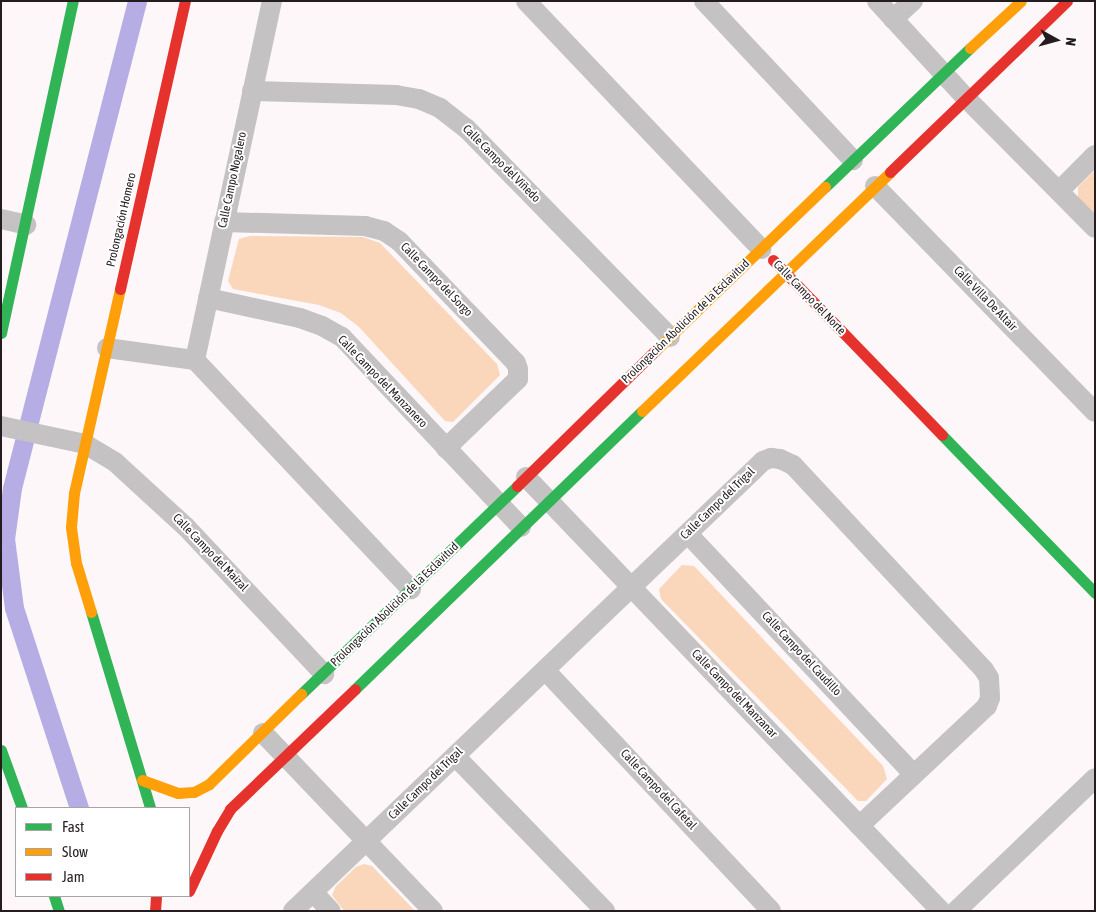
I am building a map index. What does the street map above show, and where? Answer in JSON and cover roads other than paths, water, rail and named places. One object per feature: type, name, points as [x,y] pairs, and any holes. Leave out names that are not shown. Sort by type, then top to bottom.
[{"type":"main road","points":[[1,333],[26,225],[73,1]]},
{"type":"main road","name":"Prolongación Homero","points":[[85,444],[185,1]]},
{"type":"main road","name":"Prolongación Abolición de la Esclavitud","points":[[142,780],[178,794],[194,792],[209,784],[942,73],[1021,1]]},
{"type":"main road","points":[[190,889],[217,831],[230,809],[1067,1]]},
{"type":"main road","name":"Calle Campo del Norte","points":[[761,249],[1095,593]]},
{"type":"main road","points":[[85,444],[74,493],[71,527],[76,563],[150,807]]},
{"type":"main road","points":[[3,760],[22,807]]},
{"type":"main road","points":[[57,903],[67,911]]},
{"type":"street","name":"Calle Campo Nogalero","points":[[194,360],[272,1]]},
{"type":"street","name":"Calle Campo del Norte","points":[[526,1],[761,249]]},
{"type":"street","points":[[704,1],[853,160]]},
{"type":"street","points":[[877,1],[966,98],[1095,228]]},
{"type":"street","points":[[893,19],[913,1]]},
{"type":"street","name":"Calle Campo del Viñedo","points":[[252,90],[396,95],[419,99],[440,108],[466,128],[670,337]]},
{"type":"street","points":[[1059,191],[1095,156]]},
{"type":"street","name":"Calle Villa De Altair","points":[[875,186],[1095,412]]},
{"type":"street","points":[[1,219],[26,225]]},
{"type":"street","name":"Calle Campo del Sorgo","points":[[224,222],[365,226],[384,231],[399,241],[516,363],[518,369],[518,379],[446,448]]},
{"type":"street","name":"Calle Campo del Manzanero","points":[[208,298],[300,318],[322,326],[342,337],[521,527]]},
{"type":"street","points":[[107,348],[194,360],[411,589]]},
{"type":"street","points":[[4,427],[85,444]]},
{"type":"street","name":"Calle Campo del Maizal","points":[[85,444],[115,462],[186,528],[324,674]]},
{"type":"street","name":"Calle Campo del Trigal","points":[[294,911],[763,461],[771,458],[788,462],[984,670],[991,688],[987,706],[859,826]]},
{"type":"street","name":"Calle Campo del Manzanar","points":[[526,477],[941,911]]},
{"type":"street","name":"Calle Campo del Caudillo","points":[[688,534],[914,775]]},
{"type":"street","name":"Calle Campo del Cafetal","points":[[545,670],[771,911]]},
{"type":"street","points":[[263,733],[433,911]]},
{"type":"street","points":[[455,756],[605,911]]},
{"type":"street","points":[[956,911],[1095,778]]},
{"type":"street","points":[[313,892],[331,911]]},
{"type":"waterway","points":[[79,807],[14,608],[5,539],[12,488],[137,1]]}]
